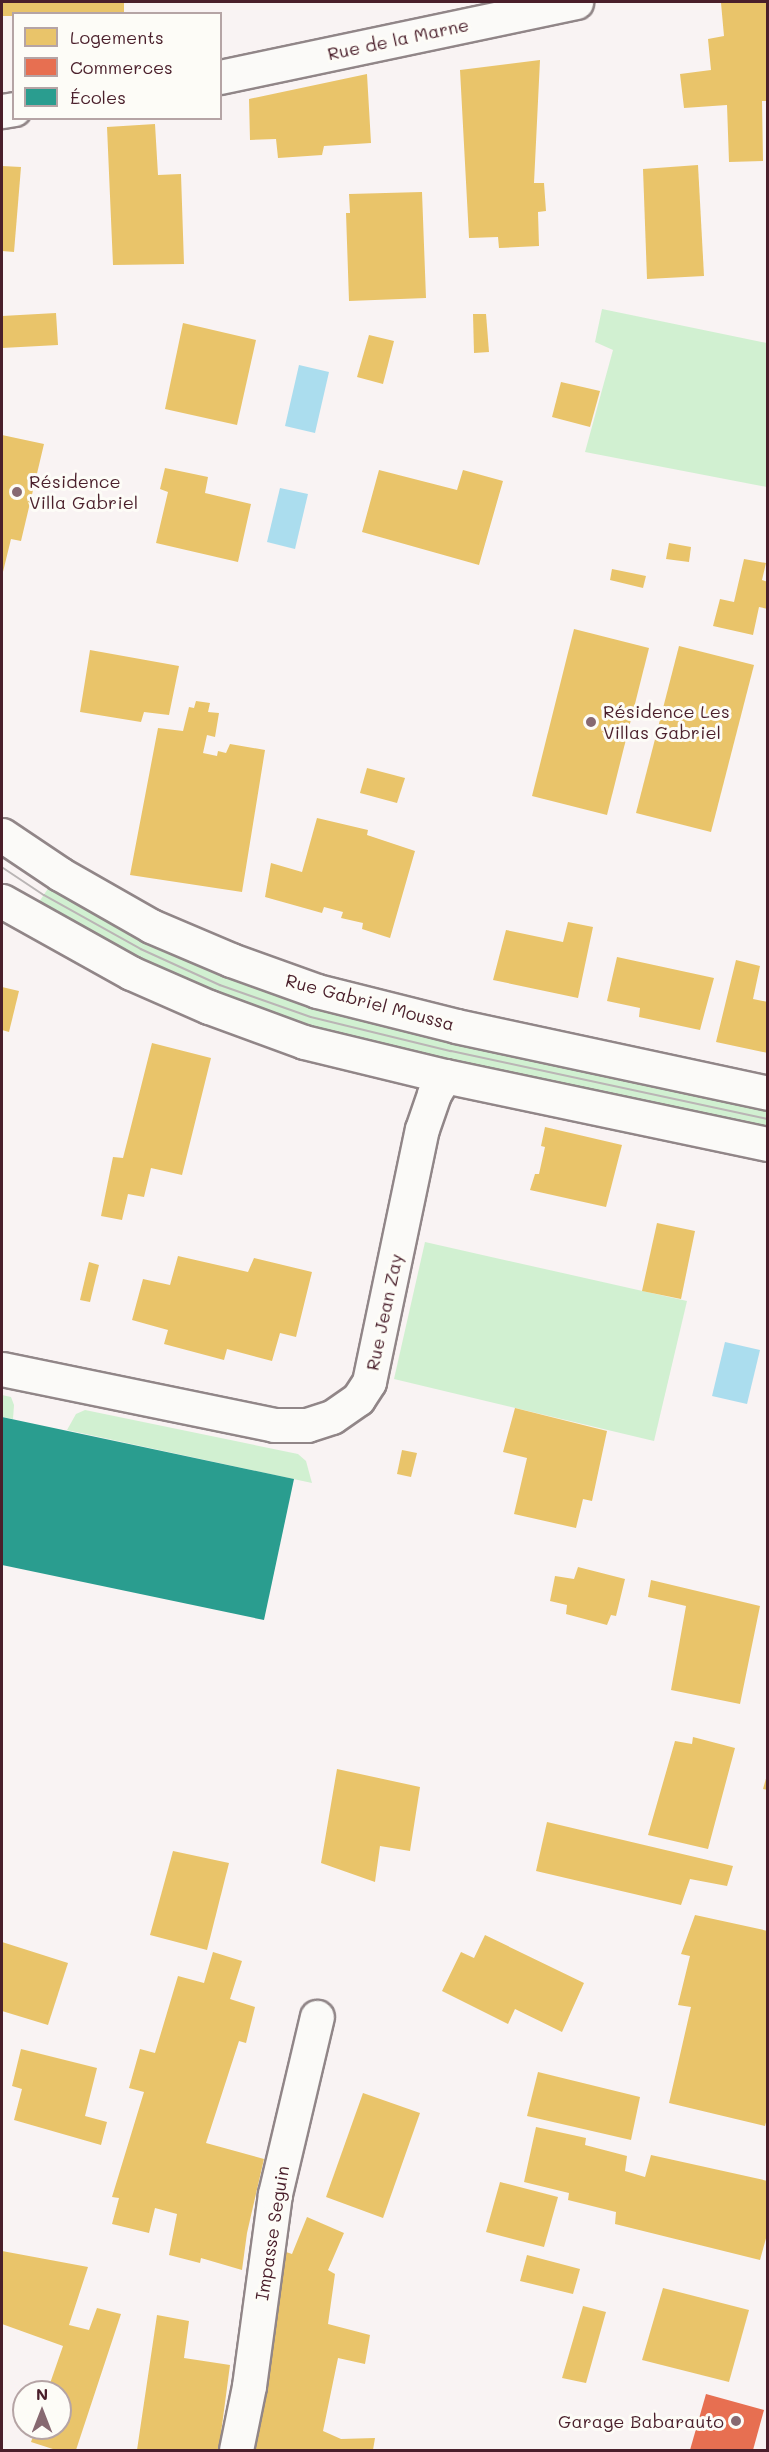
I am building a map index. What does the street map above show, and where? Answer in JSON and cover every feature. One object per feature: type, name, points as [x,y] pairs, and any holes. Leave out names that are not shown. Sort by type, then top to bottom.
[{"type":"street","name":"Rue de la Marne","points":[[222,77],[576,2]]},
{"type":"street","name":"Rue Gabriel Moussa","points":[[2,836],[60,874],[151,926],[231,960],[317,991],[456,1026],[768,1093]]},
{"type":"street","points":[[2,901],[131,973],[209,1007],[304,1042],[445,1076],[768,1144]]},
{"type":"street","name":"Rue Jean Zay","points":[[2,1369],[274,1425],[307,1425],[332,1417],[358,1399],[369,1382],[422,1129],[434,1094],[445,1076]]},
{"type":"street","name":"Impasse Seguin","points":[[236,2451],[249,2386],[275,2194],[317,2017]]},
{"type":"green space","points":[[602,309],[767,343],[767,487],[585,452],[613,350],[595,342]]},
{"type":"green space","points":[[49,887],[145,940],[767,1109],[767,1130],[448,1062],[309,1028],[217,996],[137,959],[37,905]]},
{"type":"green space","points":[[425,1242],[687,1301],[654,1441],[394,1379]]},
{"type":"green space","points":[[2,1395],[11,1397],[14,1405],[13,1419],[2,1417]]},
{"type":"green space","points":[[85,1410],[298,1454],[306,1461],[312,1483],[67,1430],[76,1414]]},
{"type":"water","points":[[299,365],[329,372],[315,433],[285,426]]},
{"type":"water","points":[[280,488],[308,494],[295,549],[267,542]]},
{"type":"water","points":[[725,1342],[760,1350],[747,1404],[712,1396]]},
{"type":"building: Logements","points":[[2,2],[124,2],[124,12],[12,12],[12,16],[2,16]]},
{"type":"building: Logements","points":[[768,2],[768,101],[762,101],[763,161],[729,162],[727,105],[684,108],[680,74],[711,70],[708,39],[724,36],[721,3]]},
{"type":"building: Logements","points":[[540,60],[534,183],[544,183],[546,211],[538,212],[539,246],[499,248],[498,237],[469,238],[460,70]]},
{"type":"building: Logements","points":[[367,74],[371,143],[324,146],[322,155],[278,158],[276,139],[250,140],[249,99]]},
{"type":"building: Logements","points":[[155,124],[158,175],[181,174],[184,264],[113,265],[107,127]]},
{"type":"building: Logements","points":[[698,165],[704,276],[647,279],[643,169]]},
{"type":"building: Logements","points":[[2,166],[21,167],[14,252],[2,251]]},
{"type":"building: Logements","points":[[422,192],[426,298],[349,301],[346,213],[350,213],[349,194]]},
{"type":"building: Logements","points":[[56,313],[58,345],[2,348],[2,316]]},
{"type":"building: Logements","points":[[473,314],[486,314],[489,352],[474,353]]},
{"type":"building: Logements","points":[[183,323],[256,340],[237,425],[165,409]]},
{"type":"building: Logements","points":[[369,335],[394,341],[383,384],[357,377]]},
{"type":"building: Logements","points":[[561,382],[600,391],[590,427],[552,417]]},
{"type":"building: Logements","name":"Résidence Villa Gabriel","points":[[2,435],[44,444],[21,541],[11,539],[2,576]]},
{"type":"building: Logements","points":[[165,468],[208,477],[205,493],[251,504],[238,562],[156,543],[168,492],[160,489]]},
{"type":"building: Logements","points":[[379,470],[457,490],[463,470],[503,481],[479,565],[362,532]]},
{"type":"building: Logements","points":[[669,543],[691,547],[689,562],[666,559]]},
{"type":"building: Logements","points":[[744,559],[766,563],[762,580],[768,582],[768,609],[759,607],[753,635],[713,626],[720,599],[734,602]]},
{"type":"building: Logements","points":[[612,569],[646,576],[643,588],[610,580]]},
{"type":"building: Logements","name":"Résidence Les Villas Gabriel","points":[[574,629],[649,648],[607,815],[532,796]]},
{"type":"building: Logements","name":"Résidence Les Villas Gabriel","points":[[679,646],[754,665],[711,832],[636,813]]},
{"type":"building: Logements","points":[[90,650],[179,666],[169,715],[144,712],[141,722],[80,712]]},
{"type":"building: Logements","points":[[196,701],[210,703],[208,712],[219,713],[215,737],[207,735],[203,753],[217,756],[218,751],[226,753],[230,744],[265,750],[242,892],[130,875],[158,728],[183,731],[189,707],[194,708]]},
{"type":"building: Logements","points":[[367,768],[405,778],[397,803],[360,793]]},
{"type":"building: Logements","points":[[317,818],[368,830],[367,835],[415,851],[390,938],[362,929],[363,923],[341,918],[343,912],[324,907],[322,913],[265,897],[271,863],[302,872]]},
{"type":"building: Logements","points":[[568,922],[593,927],[578,998],[493,980],[506,930],[563,942]]},
{"type":"building: Logements","points":[[617,957],[714,978],[700,1030],[639,1017],[640,1008],[607,1001]]},
{"type":"building: Logements","points":[[736,960],[760,966],[753,999],[768,1002],[768,1053],[716,1042]]},
{"type":"building: Logements","points":[[2,987],[19,991],[9,1032],[2,1030]]},
{"type":"building: Logements","points":[[152,1043],[211,1058],[182,1175],[151,1168],[144,1197],[128,1194],[122,1220],[101,1216],[113,1157],[123,1158]]},
{"type":"building: Logements","points":[[545,1127],[622,1145],[606,1207],[530,1190],[535,1174],[539,1174],[545,1147],[541,1146]]},
{"type":"building: Logements","points":[[657,1223],[695,1231],[681,1299],[642,1291]]},
{"type":"building: Logements","points":[[178,1256],[248,1272],[254,1258],[312,1272],[296,1337],[280,1333],[272,1361],[227,1349],[224,1360],[164,1344],[168,1330],[132,1320],[143,1279],[170,1285]]},
{"type":"building: Logements","points":[[89,1262],[99,1265],[90,1302],[80,1300]]},
{"type":"building: Logements","points":[[515,1408],[607,1431],[592,1501],[583,1499],[576,1528],[514,1514],[527,1458],[503,1452]]},
{"type":"building: Logements","points":[[402,1450],[417,1453],[411,1477],[397,1474]]},
{"type":"building: Logements","points":[[578,1567],[625,1579],[616,1616],[611,1615],[607,1625],[566,1614],[567,1605],[550,1601],[555,1576],[574,1579]]},
{"type":"building: Logements","points":[[651,1580],[760,1606],[740,1704],[671,1690],[686,1606],[648,1597]]},
{"type":"building: Logements","points":[[693,1737],[735,1748],[708,1849],[648,1835],[675,1741],[692,1744]]},
{"type":"building: Logements","points":[[337,1769],[420,1787],[410,1851],[380,1846],[375,1882],[321,1863]]},
{"type":"building: Logements","points":[[768,1775],[768,1790],[763,1789]]},
{"type":"building: Logements","points":[[547,1822],[733,1866],[727,1886],[690,1879],[681,1905],[536,1871]]},
{"type":"building: Logements","points":[[173,1851],[229,1863],[207,1950],[150,1935]]},
{"type":"building: Logements","points":[[695,1915],[768,1931],[768,2115],[765,2126],[669,2103],[691,2007],[678,2005],[690,1956],[681,1954]]},
{"type":"building: Logements","points":[[485,1935],[584,1983],[562,2032],[515,2009],[508,2024],[442,1991],[461,1952],[474,1958]]},
{"type":"building: Logements","points":[[2,1942],[68,1963],[48,2025],[2,2011]]},
{"type":"building: Logements","points":[[213,1952],[242,1961],[230,1999],[255,2007],[246,2043],[239,2041],[206,2143],[264,2159],[247,2233],[242,2270],[201,2258],[200,2263],[169,2255],[177,2214],[155,2208],[149,2233],[112,2224],[119,2198],[112,2197],[144,2092],[129,2088],[140,2049],[155,2053],[178,1976],[204,1983]]},
{"type":"building: Logements","points":[[21,2049],[97,2068],[85,2116],[107,2122],[101,2145],[14,2120],[22,2089],[12,2086]]},
{"type":"building: Logements","points":[[538,2072],[640,2097],[631,2140],[527,2116]]},
{"type":"building: Logements","points":[[363,2093],[420,2113],[383,2218],[326,2197]]},
{"type":"building: Logements","points":[[536,2127],[586,2138],[585,2145],[627,2156],[625,2171],[645,2177],[651,2155],[768,2181],[768,2231],[760,2260],[615,2224],[616,2212],[568,2200],[569,2193],[524,2182]]},
{"type":"building: Logements","points":[[500,2182],[558,2197],[544,2247],[486,2232]]},
{"type":"building: Logements","points":[[307,2217],[344,2233],[328,2270],[335,2274],[328,2324],[370,2335],[365,2364],[338,2358],[323,2431],[341,2439],[375,2438],[373,2450],[254,2450],[286,2252],[292,2254]]},
{"type":"building: Logements","points":[[2,2251],[88,2267],[69,2325],[89,2330],[97,2308],[121,2314],[76,2450],[56,2450],[31,2442],[32,2440],[72,2440],[72,2380],[51,2380],[63,2346],[2,2324]]},
{"type":"building: Logements","points":[[527,2255],[580,2269],[573,2294],[520,2281]]},
{"type":"building: Logements","points":[[663,2288],[749,2310],[729,2382],[642,2360]]},
{"type":"building: Logements","points":[[583,2306],[606,2312],[586,2383],[562,2378]]},
{"type":"building: Logements","points":[[157,2315],[189,2321],[184,2358],[230,2365],[221,2433],[225,2435],[221,2450],[137,2450]]},
{"type":"building: Commerces","points":[[706,2394],[764,2410],[753,2450],[690,2450]]},
{"type":"building: Écoles","points":[[2,1417],[294,1479],[264,1620],[2,1565]]},
{"type":"tram line","points":[[2,867],[44,895],[141,949],[220,985],[311,1017],[451,1051],[768,1119]]},
{"type":"place","name":"Résidence Villa Gabriel","points":[[17,492]]},
{"type":"place","name":"Résidence Les Villas Gabriel","points":[[591,722]]},
{"type":"place","name":"Garage Babarauto","points":[[736,2421]]}]
